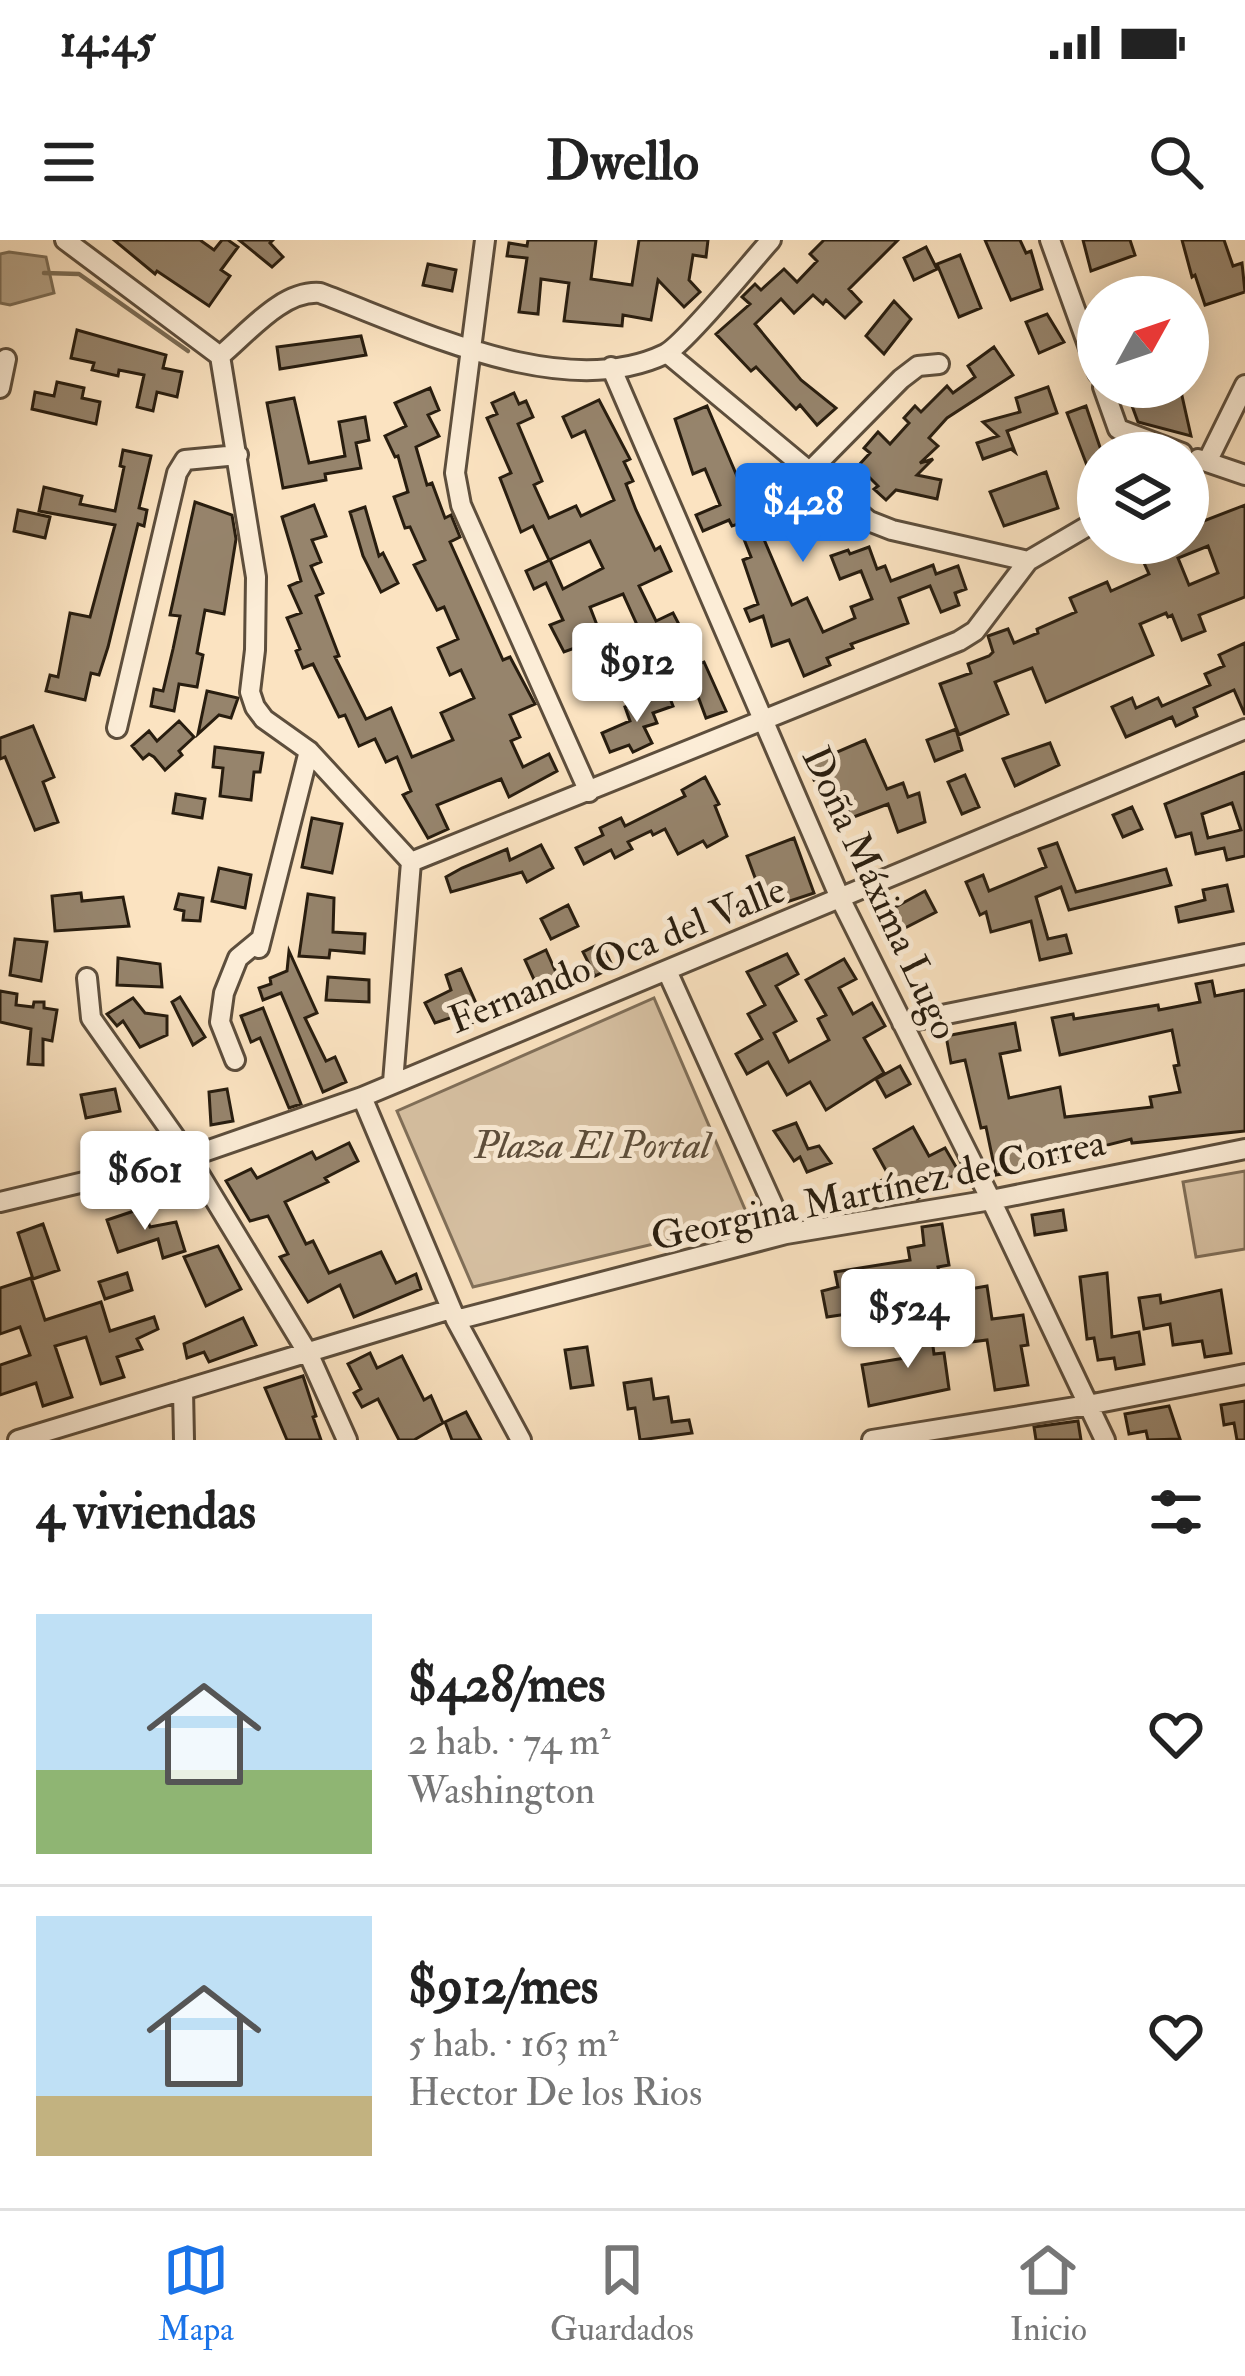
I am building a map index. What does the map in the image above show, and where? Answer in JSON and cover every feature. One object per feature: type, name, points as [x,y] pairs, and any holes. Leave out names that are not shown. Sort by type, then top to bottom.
[{"type":"street","points":[[64,240],[220,356],[256,577],[250,692],[264,719],[309,751],[411,862],[393,1082]]},
{"type":"street","points":[[485,240],[455,473],[461,506],[589,792]]},
{"type":"street","points":[[220,356],[287,300],[305,292],[320,293],[472,350],[571,372],[611,368],[667,353],[771,240]]},
{"type":"street","points":[[1050,240],[1077,315]]},
{"type":"street","points":[[667,353],[868,521],[1028,561]]},
{"type":"street","points":[[0,388],[6,359]]},
{"type":"street","points":[[810,471],[901,379],[918,366],[939,364]]},
{"type":"street","name":"Doña Máxima Lugo","points":[[611,368],[840,898],[1105,1440]]},
{"type":"street","points":[[1209,436],[1245,385]]},
{"type":"street","points":[[1110,408],[1118,429],[1126,432]]},
{"type":"street","points":[[116,728],[177,472],[185,460],[238,455]]},
{"type":"street","points":[[1209,464],[1245,476]]},
{"type":"street","points":[[411,862],[764,722],[976,631],[1028,561],[1077,532]]},
{"type":"street","name":"Fernando Oca del Valle","points":[[0,1202],[189,1156],[362,1097],[1245,729]]},
{"type":"street","points":[[235,1060],[220,1022],[224,993],[238,958],[260,943],[309,751]]},
{"type":"street","points":[[902,1022],[1245,954]]},
{"type":"street","points":[[668,973],[786,1234]]},
{"type":"street","points":[[87,978],[91,1018],[189,1156],[309,1354],[347,1440]]},
{"type":"street","points":[[362,1097],[454,1314],[521,1440]]},
{"type":"street","name":"Georgina Martínez de Correa","points":[[18,1440],[454,1314],[786,1234],[991,1200],[1245,1149]]},
{"type":"street","points":[[872,1440],[1088,1406],[1245,1374]]},
{"type":"street","points":[[183,1390],[184,1440]]},
{"type":"green space","name":"Plaza El Portal","points":[[654,998],[750,1221],[473,1287],[397,1111]]},
{"type":"green space","points":[[1245,1171],[1245,1249],[1196,1257],[1183,1182]]},
{"type":"shaded area","points":[[0,254],[46,257],[54,293],[10,305],[0,303]]},
{"type":"building","points":[[114,240],[200,240],[214,250],[228,240],[238,247],[221,270],[230,276],[209,306],[157,271],[155,274]]},
{"type":"building","points":[[239,240],[273,240],[270,243],[283,257],[272,267]]},
{"type":"building","points":[[528,240],[596,240],[591,279],[632,285],[639,240],[708,240],[706,257],[693,255],[689,280],[700,292],[684,307],[658,280],[651,320],[623,315],[622,326],[564,321],[569,283],[541,279],[538,314],[519,312],[527,258],[507,256],[509,243],[527,246]]},
{"type":"building","points":[[824,240],[898,240],[849,289],[861,302],[845,318],[813,295],[794,313],[781,299],[755,324],[801,380],[836,408],[817,425],[756,367],[751,371],[716,334],[750,304],[742,297],[755,284],[761,290],[784,269],[797,282],[817,261],[810,254]]},
{"type":"building","points":[[985,240],[1020,240],[1026,253],[1031,251],[1042,289],[1011,300]]},
{"type":"building","points":[[1083,240],[1130,240],[1135,255],[1091,271]]},
{"type":"building","points":[[1182,240],[1224,240],[1233,266],[1242,263],[1245,292],[1209,304],[1209,276],[1192,276]]},
{"type":"building","points":[[926,247],[937,269],[914,280],[904,258]]},
{"type":"building","points":[[960,255],[981,308],[959,317],[937,264]]},
{"type":"building","points":[[428,264],[456,270],[452,291],[423,285]]},
{"type":"building","points":[[894,301],[911,319],[884,354],[866,336]]},
{"type":"building","points":[[1047,314],[1064,342],[1039,353],[1026,322]]},
{"type":"building","points":[[77,330],[166,355],[163,368],[182,372],[177,397],[157,392],[153,411],[137,407],[144,375],[92,370],[94,363],[71,358]]},
{"type":"building","points":[[361,336],[366,355],[280,369],[277,347]]},
{"type":"building","points":[[994,347],[1013,375],[947,418],[929,438],[938,446],[920,463],[933,459],[917,475],[941,480],[937,499],[896,490],[886,500],[858,466],[870,453],[864,448],[878,432],[890,444],[909,423],[904,418],[915,406],[921,412],[947,386],[953,393],[975,377],[968,366]]},
{"type":"building","points":[[57,382],[84,388],[82,398],[100,402],[96,424],[32,409],[35,392],[54,396]]},
{"type":"building","points":[[1048,387],[1057,413],[1007,431],[1015,452],[1011,449],[983,459],[977,443],[998,436],[983,422],[1020,412],[1016,398]]},
{"type":"building","points":[[430,388],[439,410],[428,415],[439,436],[416,447],[427,485],[432,483],[445,518],[451,515],[460,537],[450,542],[503,660],[510,657],[535,704],[510,715],[520,737],[511,741],[523,767],[549,754],[557,771],[509,797],[501,779],[437,805],[448,829],[428,838],[403,795],[411,791],[397,757],[386,762],[375,739],[359,746],[313,664],[303,668],[287,618],[301,613],[289,586],[301,581],[282,517],[314,505],[326,536],[312,540],[321,562],[311,566],[323,593],[316,596],[339,656],[335,657],[366,719],[391,708],[412,757],[453,740],[441,713],[474,698],[461,670],[450,675],[438,648],[458,639],[444,607],[437,610],[414,565],[425,560],[410,527],[405,528],[394,497],[408,492],[398,456],[385,436],[406,426],[395,403]]},
{"type":"building","points":[[514,393],[519,404],[526,401],[533,417],[518,424],[542,481],[534,485],[549,518],[576,506],[581,516],[614,500],[585,431],[572,437],[563,417],[599,400],[630,459],[624,462],[633,481],[626,484],[636,510],[671,571],[639,586],[656,621],[673,613],[683,632],[648,649],[623,594],[590,607],[602,638],[564,652],[550,625],[563,620],[546,583],[534,589],[526,571],[550,560],[563,589],[603,568],[590,541],[549,560],[533,526],[521,532],[500,478],[511,473],[487,418],[497,414],[492,403]]},
{"type":"building","points":[[294,398],[309,463],[345,456],[339,422],[365,417],[369,440],[356,443],[361,468],[283,488],[267,403]]},
{"type":"building","points":[[707,406],[792,605],[807,598],[823,632],[855,618],[851,607],[872,599],[861,571],[840,579],[831,556],[848,550],[850,554],[869,547],[877,569],[885,566],[891,581],[933,565],[936,574],[958,566],[966,589],[955,593],[959,605],[941,612],[930,586],[899,598],[908,623],[851,644],[853,648],[827,658],[830,665],[804,676],[789,640],[772,646],[763,616],[750,621],[745,609],[758,604],[743,560],[751,557],[738,524],[732,526],[729,520],[703,531],[696,515],[720,505],[705,469],[693,474],[675,419]]},
{"type":"building","points":[[1087,408],[1095,432],[1077,432],[1077,439],[1067,413]]},
{"type":"building","points":[[1133,408],[1185,408],[1190,432],[1176,432],[1138,422]]},
{"type":"building","points":[[123,450],[151,456],[139,508],[147,510],[144,526],[138,524],[108,647],[99,675],[91,673],[85,700],[46,691],[50,675],[58,677],[70,613],[90,617],[115,525],[39,511],[44,487],[82,496],[80,504],[115,511]]},
{"type":"building","points":[[1046,472],[1058,508],[1004,526],[990,492]]},
{"type":"building","points":[[789,475],[799,495],[778,505],[769,486]]},
{"type":"building","points":[[818,496],[832,523],[811,533],[798,505]]},
{"type":"building","points":[[195,502],[232,515],[236,539],[224,614],[205,610],[197,687],[179,684],[174,711],[151,706],[154,689],[163,691],[173,649],[180,616],[170,615]]},
{"type":"building","points":[[1245,505],[1245,597],[1199,615],[1205,631],[1182,640],[1172,615],[1166,613],[1140,624],[1153,655],[1046,702],[1032,668],[995,682],[1008,714],[959,735],[940,684],[971,673],[968,664],[993,652],[988,636],[1008,629],[1014,643],[1076,612],[1070,598],[1107,582],[1111,591],[1149,574],[1144,564],[1180,564],[1189,585],[1218,573],[1209,549],[1209,519]]},
{"type":"building","points":[[365,507],[379,556],[383,553],[398,583],[381,592],[363,556],[350,512]]},
{"type":"building","points":[[18,510],[50,517],[45,538],[14,531]]},
{"type":"building","points":[[1245,643],[1245,715],[1234,690],[1194,708],[1197,716],[1176,726],[1172,717],[1126,737],[1112,707],[1132,698],[1136,708],[1158,698],[1162,706],[1210,685],[1205,674],[1224,666],[1219,655]]},
{"type":"building","points":[[704,662],[726,711],[706,718],[693,683],[657,696],[651,680]]},
{"type":"building","points":[[207,691],[238,698],[231,718],[219,715],[198,734]]},
{"type":"building","points":[[668,693],[673,706],[653,713],[657,723],[644,727],[652,743],[633,752],[629,745],[610,752],[602,733],[630,721],[625,707]]},
{"type":"building","points":[[179,721],[194,737],[165,770],[149,754],[143,759],[132,746],[149,731],[157,741]]},
{"type":"building","points":[[33,726],[54,777],[43,782],[58,822],[35,830],[5,757],[0,759],[0,738]]},
{"type":"building","points":[[956,729],[962,750],[935,761],[927,740]]},
{"type":"building","points":[[865,740],[887,789],[903,783],[908,797],[919,793],[925,822],[898,832],[888,804],[851,818],[841,792],[830,797],[821,777],[814,780],[807,765]]},
{"type":"building","points":[[1050,743],[1059,765],[1015,786],[1003,759]]},
{"type":"building","points":[[215,747],[263,753],[260,772],[254,772],[251,800],[220,796],[223,768],[213,767]]},
{"type":"building","points":[[1245,772],[1245,856],[1227,860],[1224,848],[1196,854],[1191,833],[1176,837],[1165,804]],"holes":[[[1232,803],[1241,830],[1208,838],[1202,814]]]},
{"type":"building","points":[[965,775],[979,807],[962,814],[948,782]]},
{"type":"building","points":[[705,777],[719,804],[715,806],[727,836],[678,854],[665,829],[653,835],[651,831],[628,842],[632,849],[615,858],[611,850],[584,864],[576,848],[603,835],[600,828],[621,818],[625,826],[685,796],[682,790]]},
{"type":"building","points":[[176,794],[205,799],[202,818],[173,813]]},
{"type":"building","points":[[1132,807],[1142,829],[1123,837],[1113,815]]},
{"type":"building","points":[[312,818],[342,824],[332,873],[302,867]]},
{"type":"building","points":[[794,838],[814,893],[781,904],[774,886],[760,891],[747,856]]},
{"type":"building","points":[[1057,843],[1076,892],[1166,869],[1171,885],[1069,910],[1061,887],[1036,897],[1048,939],[1066,935],[1071,953],[1040,960],[1031,921],[991,932],[986,912],[980,915],[966,882],[983,875],[989,891],[1046,867],[1039,849]]},
{"type":"building","points":[[541,845],[553,868],[527,882],[522,872],[451,892],[446,877],[462,868],[507,849],[510,860]]},
{"type":"building","points":[[219,868],[251,875],[245,908],[212,901]]},
{"type":"building","points":[[1227,885],[1233,911],[1179,922],[1176,907],[1205,900],[1203,890]]},
{"type":"building","points":[[925,891],[936,912],[901,930],[890,910]]},
{"type":"building","points":[[81,893],[82,901],[123,897],[129,926],[55,931],[52,896]]},
{"type":"building","points":[[179,894],[203,898],[200,921],[183,920],[184,911],[175,909]]},
{"type":"building","points":[[308,894],[334,898],[333,932],[365,934],[364,953],[330,950],[329,958],[299,956]]},
{"type":"building","points":[[568,905],[578,926],[551,939],[541,919]]},
{"type":"building","points":[[15,939],[47,942],[41,981],[10,975]]},
{"type":"building","points":[[601,943],[613,967],[595,976],[583,952]]},
{"type":"building","points":[[546,950],[558,977],[537,986],[525,960]]},
{"type":"building","points":[[289,951],[317,1013],[305,1018],[326,1061],[335,1057],[346,1082],[323,1092],[281,993],[263,1000],[259,988],[287,971]]},
{"type":"building","points":[[787,954],[798,974],[776,986],[796,1021],[774,1033],[789,1062],[829,1040],[818,1019],[826,1015],[806,980],[844,959],[856,979],[839,988],[853,1014],[872,1003],[885,1026],[864,1038],[884,1073],[826,1110],[810,1082],[787,1095],[768,1062],[747,1074],[736,1054],[762,1039],[748,1014],[765,1005],[747,972]]},
{"type":"building","points":[[118,958],[160,964],[162,987],[117,985]]},
{"type":"building","points":[[461,969],[483,1019],[463,1026],[459,1015],[435,1023],[425,1003],[451,990],[446,975]]},
{"type":"building","points":[[328,977],[369,980],[369,1002],[326,1000]]},
{"type":"building","points":[[1212,981],[1215,996],[1245,990],[1245,1131],[1132,1143],[1131,1139],[1048,1160],[1049,1166],[996,1175],[965,1060],[951,1063],[946,1036],[1015,1023],[1020,1050],[1000,1054],[1009,1098],[1060,1087],[1065,1117],[1152,1107],[1150,1097],[1180,1092],[1172,1030],[1060,1055],[1052,1018],[1200,1002],[1196,984]]},
{"type":"building","points":[[0,991],[17,994],[16,1005],[33,1007],[34,1002],[44,1002],[44,1008],[57,1010],[52,1041],[43,1039],[43,1065],[28,1064],[31,1029],[0,1022]]},
{"type":"building","points":[[180,997],[205,1037],[193,1045],[172,1002]]},
{"type":"building","points":[[133,998],[145,1013],[167,1016],[167,1035],[140,1047],[123,1021],[117,1026],[107,1014]]},
{"type":"building","points":[[263,1008],[301,1104],[289,1108],[260,1038],[251,1042],[241,1016]]},
{"type":"building","points":[[900,1066],[910,1084],[886,1097],[876,1079]]},
{"type":"building","points":[[115,1089],[120,1111],[86,1118],[81,1095]]},
{"type":"building","points":[[227,1089],[233,1121],[211,1125],[209,1092]]},
{"type":"building","points":[[796,1123],[808,1149],[819,1146],[831,1163],[807,1172],[800,1157],[794,1161],[774,1131]]},
{"type":"building","points":[[913,1127],[929,1156],[945,1148],[959,1172],[917,1199],[907,1185],[885,1198],[877,1183],[889,1176],[874,1149]]},
{"type":"building","points":[[349,1143],[358,1161],[325,1178],[328,1182],[285,1202],[306,1244],[313,1241],[329,1273],[381,1252],[396,1283],[416,1274],[421,1289],[354,1317],[340,1285],[308,1302],[280,1257],[288,1254],[268,1216],[250,1221],[226,1181],[251,1169],[257,1178],[312,1152],[316,1159]]},
{"type":"building","points":[[143,1208],[150,1227],[176,1222],[185,1251],[163,1258],[158,1239],[118,1252],[107,1220]]},
{"type":"building","points":[[1063,1210],[1066,1230],[1035,1235],[1032,1215]]},
{"type":"building","points":[[43,1224],[59,1270],[33,1279],[18,1233]]},
{"type":"building","points":[[942,1224],[949,1265],[938,1267],[947,1303],[916,1307],[915,1289],[881,1294],[882,1300],[853,1305],[854,1313],[827,1317],[822,1291],[838,1287],[835,1272],[910,1260],[908,1248],[924,1245],[922,1227]]},
{"type":"building","points":[[218,1246],[241,1289],[206,1306],[184,1257]]},
{"type":"building","points":[[127,1273],[132,1290],[105,1299],[99,1282]]},
{"type":"building","points":[[1107,1273],[1112,1337],[1139,1332],[1144,1364],[1116,1369],[1114,1358],[1098,1360],[1094,1338],[1087,1339],[1080,1277]]},
{"type":"building","points":[[31,1278],[45,1320],[101,1302],[110,1331],[154,1317],[158,1329],[137,1339],[142,1349],[117,1357],[124,1377],[101,1384],[86,1337],[55,1346],[72,1397],[43,1406],[36,1383],[0,1395],[0,1365],[30,1355],[20,1327],[0,1334],[0,1288]]},
{"type":"building","points":[[987,1286],[992,1319],[1023,1315],[1028,1345],[1021,1346],[1028,1385],[995,1390],[987,1340],[963,1343],[958,1291]]},
{"type":"building","points":[[1221,1290],[1231,1353],[1205,1357],[1202,1341],[1173,1345],[1170,1324],[1144,1329],[1139,1298],[1160,1295],[1161,1303]]},
{"type":"building","points":[[243,1318],[256,1345],[209,1362],[204,1352],[187,1358],[184,1344]]},
{"type":"building","points":[[930,1324],[934,1354],[944,1353],[949,1389],[869,1406],[862,1365],[911,1357],[906,1328]]},
{"type":"building","points":[[587,1347],[593,1385],[571,1388],[565,1350]]},
{"type":"building","points":[[370,1353],[377,1368],[402,1356],[424,1400],[431,1396],[443,1423],[414,1440],[399,1440],[378,1399],[362,1407],[354,1393],[361,1389],[348,1364]]},
{"type":"building","points":[[303,1376],[321,1440],[287,1440],[265,1388]]},
{"type":"building","points":[[651,1379],[654,1399],[668,1397],[672,1422],[689,1420],[692,1433],[640,1440],[635,1408],[628,1409],[624,1383]]},
{"type":"building","points":[[1245,1401],[1245,1440],[1237,1440],[1234,1423],[1224,1425],[1221,1405]]},
{"type":"building","points":[[1169,1406],[1180,1439],[1148,1440],[1146,1431],[1129,1434],[1125,1414]]},
{"type":"building","points":[[466,1412],[481,1440],[452,1440],[445,1422]]},
{"type":"building","points":[[1078,1421],[1081,1440],[1036,1440],[1034,1427]]},
{"type":"waterway","points":[[44,273],[79,274],[188,351]]}]
